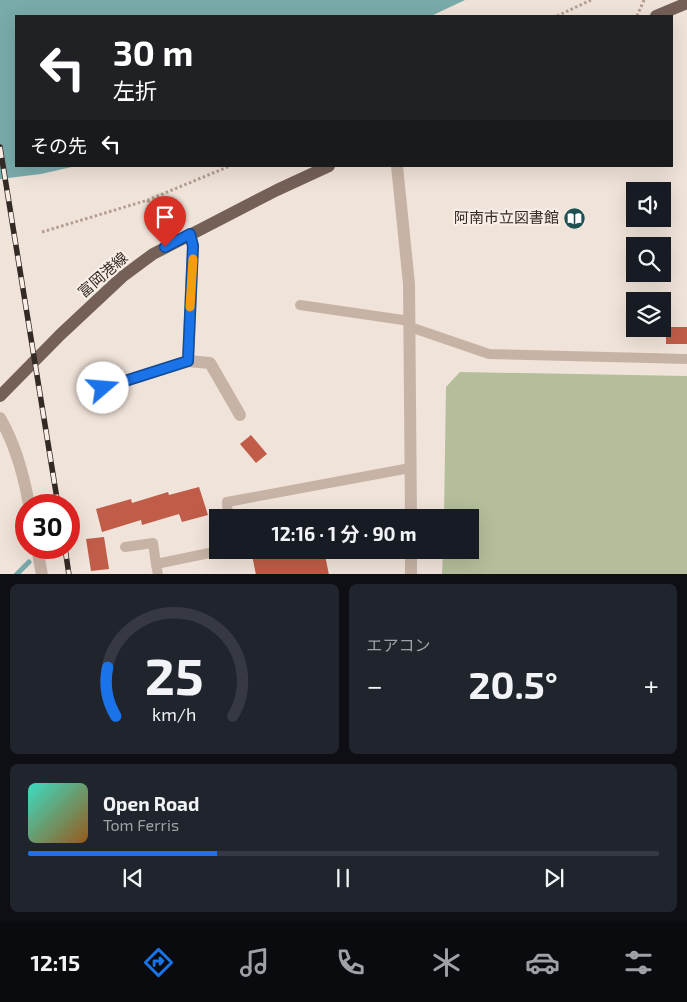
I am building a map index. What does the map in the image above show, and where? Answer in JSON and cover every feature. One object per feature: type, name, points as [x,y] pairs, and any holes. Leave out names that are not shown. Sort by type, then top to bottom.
[{"type":"main road","points":[[658,15],[687,3]]},
{"type":"main road","name":"富岡港線","points":[[0,396],[122,277],[153,254],[327,167]]},
{"type":"street","points":[[397,167],[409,284],[410,509]]},
{"type":"street","points":[[188,361],[193,246],[190,234]]},
{"type":"street","points":[[103,388],[188,361],[210,362],[240,415]]},
{"type":"street","points":[[0,418],[9,434],[27,494]]},
{"type":"street","points":[[39,559],[42,574]]},
{"type":"street","points":[[411,559],[411,574]]},
{"type":"lane","points":[[300,305],[410,324],[489,354],[687,359]]},
{"type":"lane","points":[[227,509],[227,502],[410,468]]},
{"type":"lane","points":[[125,548],[153,543],[157,569],[209,554]]},
{"type":"path","points":[[559,15],[591,0]]},
{"type":"path","points":[[637,15],[644,0]]},
{"type":"path","points":[[42,232],[148,200],[228,167]]},
{"type":"path","points":[[148,200],[152,233]]},
{"type":"green space","points":[[460,372],[687,376],[687,574],[442,574],[443,559],[479,559],[479,509],[444,509],[446,387]]},
{"type":"water","points":[[0,0],[465,0],[433,15],[15,15],[15,167],[72,167],[41,174],[0,179]]},
{"type":"building","points":[[671,327],[687,327],[687,344],[666,344],[666,337],[671,337]]},
{"type":"building","points":[[251,435],[267,454],[256,463],[240,444]]},
{"type":"building","points":[[199,487],[208,515],[182,522],[179,514],[142,525],[141,520],[102,532],[96,509],[131,499],[132,503],[168,492],[169,495]]},
{"type":"building","points":[[104,537],[109,569],[91,571],[86,539]]},
{"type":"building","points":[[253,559],[326,559],[329,574],[256,574]]},
{"type":"waterway","points":[[17,574],[29,562]]},
{"type":"railway","points":[[0,147],[56,494]]},
{"type":"railway","points":[[67,559],[69,574]]},
{"type":"slow traffic","points":[[190,307],[193,259]]},
{"type":"place","name":"阿南市立図書館","points":[[575,218]]},
{"type":"route","points":[[103,388],[188,361],[193,246],[190,234],[165,247]]}]
